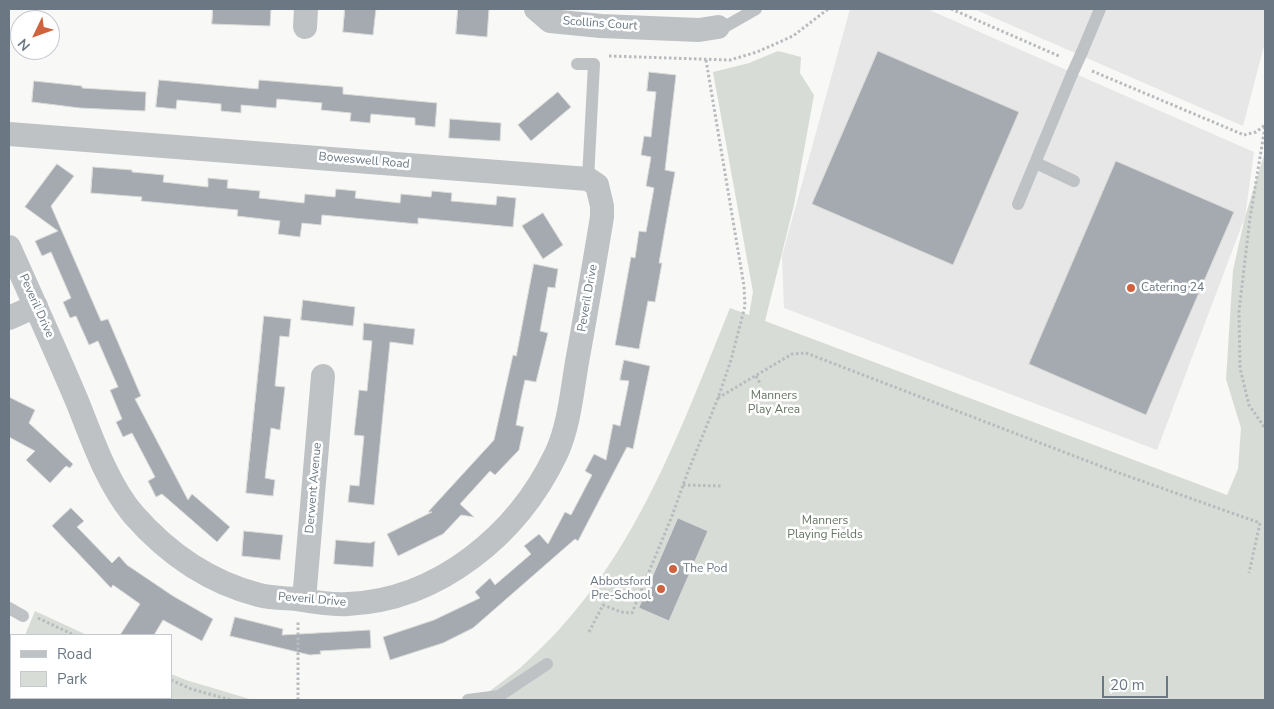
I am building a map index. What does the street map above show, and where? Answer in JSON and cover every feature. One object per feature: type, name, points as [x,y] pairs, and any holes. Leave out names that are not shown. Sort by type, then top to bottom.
[{"type":"street","name":"Scollins Court","points":[[536,9],[550,21],[601,26],[669,19],[698,30],[718,27]]},
{"type":"street","name":"Boweswell Road","points":[[9,134],[588,179]]},
{"type":"street","name":"Peveril Drive","points":[[9,247],[99,455],[132,512],[171,552],[202,573],[228,585],[261,595],[349,604],[387,598],[409,592],[443,576],[486,548],[522,510],[543,477],[557,452],[569,412],[602,217],[602,206],[597,185],[588,179]]},
{"type":"street","points":[[9,318],[36,306]]},
{"type":"street","name":"Derwent Avenue","points":[[304,600],[323,376]]},
{"type":"lane","points":[[718,27],[728,25],[756,9]]},
{"type":"lane","points":[[1018,204],[1036,163],[1071,67],[1082,52],[1100,9]]},
{"type":"lane","points":[[577,64],[594,64],[588,179]]},
{"type":"lane","points":[[1036,163],[1074,181]]},
{"type":"lane","points":[[9,608],[29,616]]},
{"type":"lane","points":[[468,700],[499,696],[547,664]]},
{"type":"path","points":[[594,64],[595,56],[730,60],[758,52],[793,36],[828,9]]},
{"type":"path","points":[[951,9],[1071,67]]},
{"type":"path","points":[[589,632],[603,605],[621,612],[632,613],[718,398],[731,360],[745,306],[744,286],[706,60]]},
{"type":"path","points":[[1087,69],[1244,135],[1256,132],[1265,126]]},
{"type":"path","points":[[1265,126],[1250,218],[1239,311],[1240,368],[1249,405],[1265,428]]},
{"type":"path","points":[[718,398],[792,354],[806,353],[1108,469],[1265,526]]},
{"type":"path","points":[[756,376],[761,384]]},
{"type":"path","points":[[683,484],[721,486]]},
{"type":"path","points":[[1249,573],[1260,523]]},
{"type":"path","points":[[298,700],[298,617],[304,600]]},
{"type":"path","points":[[29,616],[72,634]]},
{"type":"path","points":[[172,680],[191,689],[231,700]]},
{"type":"shaded area","points":[[850,9],[927,9],[1254,152],[1245,217],[1157,450],[784,308],[782,256]]},
{"type":"shaded area","points":[[974,9],[1265,9],[1265,42],[1243,126]]},
{"type":"green space","name":"Manners Playing Fields","points":[[778,51],[801,57],[800,73],[814,95],[794,205],[765,321],[1227,495],[1238,469],[1241,428],[1226,379],[1233,270],[1245,217],[1265,152],[1265,700],[499,700],[490,691],[520,668],[553,636],[584,600],[611,563],[635,523],[656,481],[695,395],[730,308],[749,315],[753,292],[713,72],[749,63]]},
{"type":"green space","points":[[35,611],[85,634],[25,634]]},
{"type":"green space","points":[[172,674],[253,700],[13,700],[172,699]]},
{"type":"building","points":[[213,9],[271,9],[270,26],[212,24]]},
{"type":"building","points":[[345,9],[376,9],[373,35],[343,32]]},
{"type":"building","points":[[458,9],[489,9],[487,37],[456,34]]},
{"type":"building","points":[[878,51],[1019,112],[953,265],[812,204]]},
{"type":"building","points":[[649,72],[676,75],[665,170],[675,172],[659,263],[662,263],[655,302],[648,301],[639,349],[615,345],[631,257],[635,258],[639,231],[646,232],[654,188],[646,186],[651,157],[641,155],[644,136],[651,137],[656,92],[647,91]]},
{"type":"building","points":[[159,80],[258,89],[259,80],[343,87],[343,94],[437,103],[435,127],[415,125],[415,118],[371,114],[370,123],[350,121],[351,113],[321,110],[322,103],[277,99],[276,108],[241,105],[241,113],[221,111],[221,104],[177,100],[176,109],[156,107]]},
{"type":"building","points":[[34,81],[82,86],[82,88],[146,92],[145,111],[80,108],[32,102]]},
{"type":"building","points":[[558,92],[571,107],[531,141],[518,125]]},
{"type":"building","points":[[450,119],[501,123],[500,141],[449,138]]},
{"type":"building","name":"Catering 24","points":[[1116,161],[1234,212],[1146,415],[1029,364]]},
{"type":"building","points":[[57,164],[74,176],[51,206],[101,321],[108,319],[141,396],[135,399],[188,500],[192,494],[230,527],[217,542],[162,494],[156,497],[148,481],[155,477],[132,433],[123,437],[116,422],[122,419],[110,390],[118,387],[98,341],[89,345],[76,316],[70,318],[63,302],[71,298],[51,252],[42,256],[35,241],[58,231],[25,207]]},
{"type":"building","points":[[93,167],[164,175],[163,182],[208,187],[208,178],[228,180],[227,188],[260,191],[259,198],[304,203],[305,194],[335,197],[336,189],[356,191],[355,198],[400,203],[401,194],[431,197],[432,191],[452,193],[451,201],[496,205],[497,196],[516,198],[513,227],[418,218],[418,224],[322,215],[321,225],[302,223],[300,237],[278,234],[280,221],[237,216],[238,210],[141,201],[142,197],[91,193]]},
{"type":"building","points":[[543,213],[563,245],[543,259],[522,226]]},
{"type":"building","points":[[534,264],[558,269],[555,288],[548,287],[540,331],[548,333],[536,382],[525,380],[520,403],[516,425],[524,427],[519,450],[495,475],[490,471],[460,504],[474,517],[461,515],[443,534],[398,556],[387,534],[432,512],[428,512],[494,440],[513,355],[516,356]]},
{"type":"building","points":[[303,300],[355,307],[353,326],[301,320]]},
{"type":"building","points":[[264,316],[291,319],[289,337],[280,336],[275,386],[285,387],[280,430],[271,428],[265,478],[275,480],[273,496],[246,493]]},
{"type":"building","points":[[364,323],[415,329],[413,345],[390,342],[374,505],[348,502],[350,485],[359,486],[364,436],[354,435],[359,390],[367,391],[372,341],[363,340]]},
{"type":"building","points":[[624,360],[650,366],[633,449],[627,447],[578,541],[575,539],[473,628],[443,643],[390,660],[383,637],[434,620],[480,598],[475,592],[490,578],[495,585],[531,554],[524,546],[539,534],[548,544],[565,512],[571,515],[592,475],[585,471],[594,454],[606,460],[613,424],[620,426],[629,381],[620,380]]},
{"type":"building","points":[[9,397],[35,410],[29,423],[73,464],[70,468],[66,466],[50,483],[26,460],[35,451],[9,437]]},
{"type":"building","points":[[71,508],[84,521],[77,527],[112,563],[119,556],[127,565],[173,596],[213,619],[202,641],[163,620],[155,634],[121,634],[140,604],[113,585],[111,588],[52,526]]},
{"type":"building","name":"The Pod","points":[[678,518],[708,531],[669,621],[639,608]]},
{"type":"building","points":[[244,531],[283,535],[280,560],[242,556]]},
{"type":"building","points":[[336,540],[370,543],[375,541],[373,567],[334,564]]},
{"type":"building","points":[[235,617],[283,629],[282,635],[370,630],[371,648],[320,651],[321,654],[310,655],[230,636]]},
{"type":"place","name":"Catering 24","points":[[1131,288]]},
{"type":"place","name":"The Pod","points":[[673,569]]},
{"type":"place","name":"Abbotsford Pre-School","points":[[661,589]]},
{"type":"park label","name":"Manners Play Area","points":[[774,403]]}]
